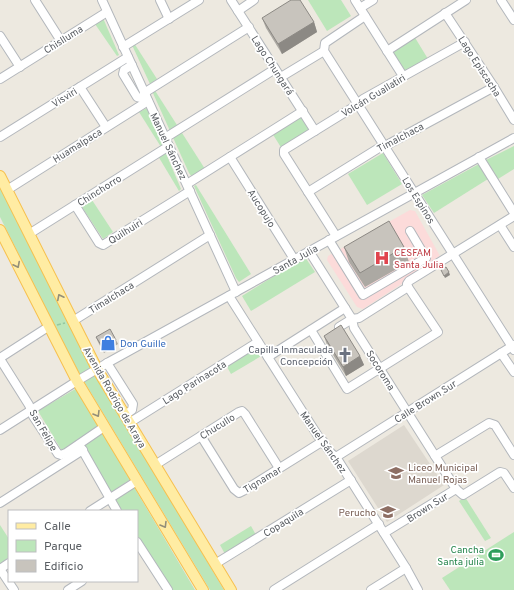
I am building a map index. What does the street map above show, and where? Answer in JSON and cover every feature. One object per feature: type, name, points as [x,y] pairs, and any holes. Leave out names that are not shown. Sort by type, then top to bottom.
[{"type":"main road","name":"Avenida Rodrigo de Araya","points":[[0,176],[97,369],[231,590]]},
{"type":"main road","points":[[0,230],[48,327],[77,381],[203,590]]},
{"type":"street","points":[[35,0],[61,41]]},
{"type":"street","name":"Manuel Sánchez","points":[[102,0],[210,235],[232,294],[258,342],[318,436],[329,451],[336,457],[351,480],[418,590]]},
{"type":"street","points":[[160,0],[168,19]]},
{"type":"street","points":[[123,47],[199,0]]},
{"type":"street","name":"Lago Chungará","points":[[231,0],[315,131]]},
{"type":"street","points":[[238,11],[254,0]]},
{"type":"street","points":[[355,0],[403,76]]},
{"type":"street","points":[[360,8],[373,0]]},
{"type":"street","points":[[387,51],[466,0]]},
{"type":"street","points":[[501,0],[514,20]]},
{"type":"street","name":"Chislluma","points":[[0,79],[107,12]]},
{"type":"street","name":"Lago Episcacha","points":[[445,13],[514,120]]},
{"type":"street","points":[[281,77],[324,50],[325,43],[365,16]]},
{"type":"street","name":"Huamalpaca","points":[[7,190],[106,127],[146,97],[249,27]]},
{"type":"street","points":[[0,36],[20,67]]},
{"type":"street","name":"Volcán Guallatiri","points":[[308,192],[284,152],[363,99],[464,42]]},
{"type":"street","name":"Los Espinos","points":[[324,50],[513,347]]},
{"type":"street","name":"Visviri","points":[[0,137],[80,87],[130,61]]},
{"type":"street","name":"Chinchorro","points":[[29,234],[75,205],[275,69]]},
{"type":"street","points":[[80,87],[106,127]]},
{"type":"street","name":"Timalchaca","points":[[308,192],[382,146],[494,87]]},
{"type":"street","name":"Quilhuiri","points":[[75,205],[99,243],[102,245],[188,188],[230,157],[303,111]]},
{"type":"street","name":"Santa Julia","points":[[0,430],[107,363],[514,138]]},
{"type":"street","name":"Aucopujo","points":[[230,157],[294,259]]},
{"type":"street","points":[[479,157],[514,213]]},
{"type":"street","points":[[308,192],[363,295],[426,258],[410,231]]},
{"type":"street","points":[[311,330],[347,389],[438,332],[407,284],[514,216]]},
{"type":"street","points":[[500,225],[514,248]]},
{"type":"street","name":"Timalchaca","points":[[72,321],[210,235]]},
{"type":"street","name":"Socoroma","points":[[309,251],[352,319],[354,328],[456,489]]},
{"type":"street","points":[[340,327],[352,319],[360,318],[408,287]]},
{"type":"street","points":[[268,357],[345,308]]},
{"type":"street","points":[[0,358],[48,327]]},
{"type":"street","name":"Lago Parinacota","points":[[127,419],[258,342]]},
{"type":"street","name":"Calle Brown Sur","points":[[336,457],[501,353],[513,347]]},
{"type":"street","points":[[501,353],[514,372]]},
{"type":"street","name":"San Felipe","points":[[0,358],[31,410],[33,416],[58,454],[63,454],[81,447],[104,427]]},
{"type":"street","points":[[107,363],[133,404],[132,410],[127,419]]},
{"type":"street","name":"Chucullo","points":[[155,465],[238,412],[242,411],[279,468]]},
{"type":"street","points":[[435,456],[489,423],[495,425],[514,455]]},
{"type":"street","name":"Tignamar","points":[[201,436],[237,492],[241,492],[323,441]]},
{"type":"street","points":[[0,503],[81,447],[116,510]]},
{"type":"street","name":"Brown Sur","points":[[384,533],[456,489],[463,495],[500,472],[511,476],[514,488]]},
{"type":"street","name":"Copaquila","points":[[215,564],[351,480]]},
{"type":"street","points":[[92,510],[137,481]]},
{"type":"street","points":[[274,590],[379,524]]},
{"type":"street","points":[[138,544],[168,590]]},
{"type":"street","points":[[371,590],[406,568]]},
{"type":"street","points":[[0,569],[8,581]]},
{"type":"street","points":[[68,590],[80,582]]},
{"type":"path","points":[[48,327],[72,321]]},
{"type":"shaded area","name":"CESFAM Santa Julia","points":[[410,210],[415,211],[440,256],[404,279],[403,283],[363,309],[357,307],[327,260],[328,256]]},
{"type":"shaded area","name":"Liceo Municipal Manuel Rojas","points":[[404,425],[444,485],[387,522],[348,461]]},
{"type":"green space","points":[[308,0],[341,0],[351,16],[327,31]]},
{"type":"green space","points":[[103,18],[119,55],[117,56],[95,24]]},
{"type":"green space","points":[[414,36],[428,59],[405,73],[391,51]]},
{"type":"green space","points":[[134,43],[157,79],[150,84],[132,45]]},
{"type":"green space","points":[[154,89],[205,169],[192,177],[152,91]]},
{"type":"green space","points":[[147,108],[163,146],[161,147],[139,112]]},
{"type":"green space","points":[[301,115],[311,130],[282,149],[272,133]]},
{"type":"green space","points":[[514,146],[514,169],[498,179],[486,160]]},
{"type":"green space","points":[[165,151],[181,189],[179,191],[158,156]]},
{"type":"green space","points":[[383,153],[402,184],[367,205],[348,174]]},
{"type":"green space","points":[[479,164],[488,179],[434,213],[422,195]]},
{"type":"green space","points":[[0,184],[86,359],[224,590],[210,590],[82,378],[0,217]]},
{"type":"green space","points":[[196,185],[251,274],[239,282],[194,186]]},
{"type":"green space","points":[[92,200],[113,232],[103,239],[82,207]]},
{"type":"green space","points":[[305,257],[315,272],[251,311],[242,296]]},
{"type":"green space","points":[[257,346],[263,355],[231,374],[226,365]]},
{"type":"green space","points":[[77,388],[131,479],[110,493],[80,440],[62,451],[38,411]]},
{"type":"green space","points":[[134,487],[195,590],[171,590],[138,537],[138,510],[121,510],[115,499]]},
{"type":"green space","points":[[465,497],[491,538],[485,541],[459,501]]},
{"type":"green space","points":[[0,525],[8,537],[8,558],[0,564]]},
{"type":"green space","points":[[251,526],[256,535],[225,554],[220,545]]},
{"type":"green space","name":"Cancha Santa julia","points":[[514,532],[514,590],[450,590],[442,578]]},
{"type":"building","points":[[291,0],[300,0],[314,22],[278,44],[262,18]]},
{"type":"building","points":[[389,221],[404,247],[360,273],[344,247]]},
{"type":"building","points":[[446,267],[449,272],[444,276],[441,270]]},
{"type":"building","name":"Capilla Inmaculada Concepción","points":[[341,325],[360,356],[343,367],[324,336]]},
{"type":"building","points":[[110,329],[116,340],[103,348],[96,337]]},
{"type":"place","name":"CESFAM Santa Julia","points":[[382,258]]},
{"type":"place","name":"Don Guille","points":[[108,343]]},
{"type":"place","name":"Capilla Inmaculada Concepción","points":[[345,355]]},
{"type":"place","name":"Liceo Municipal Manuel Rojas","points":[[396,473]]},
{"type":"place","name":"Perucho","points":[[388,512]]},
{"type":"place","name":"Cancha Santa julia","points":[[496,555]]}]
